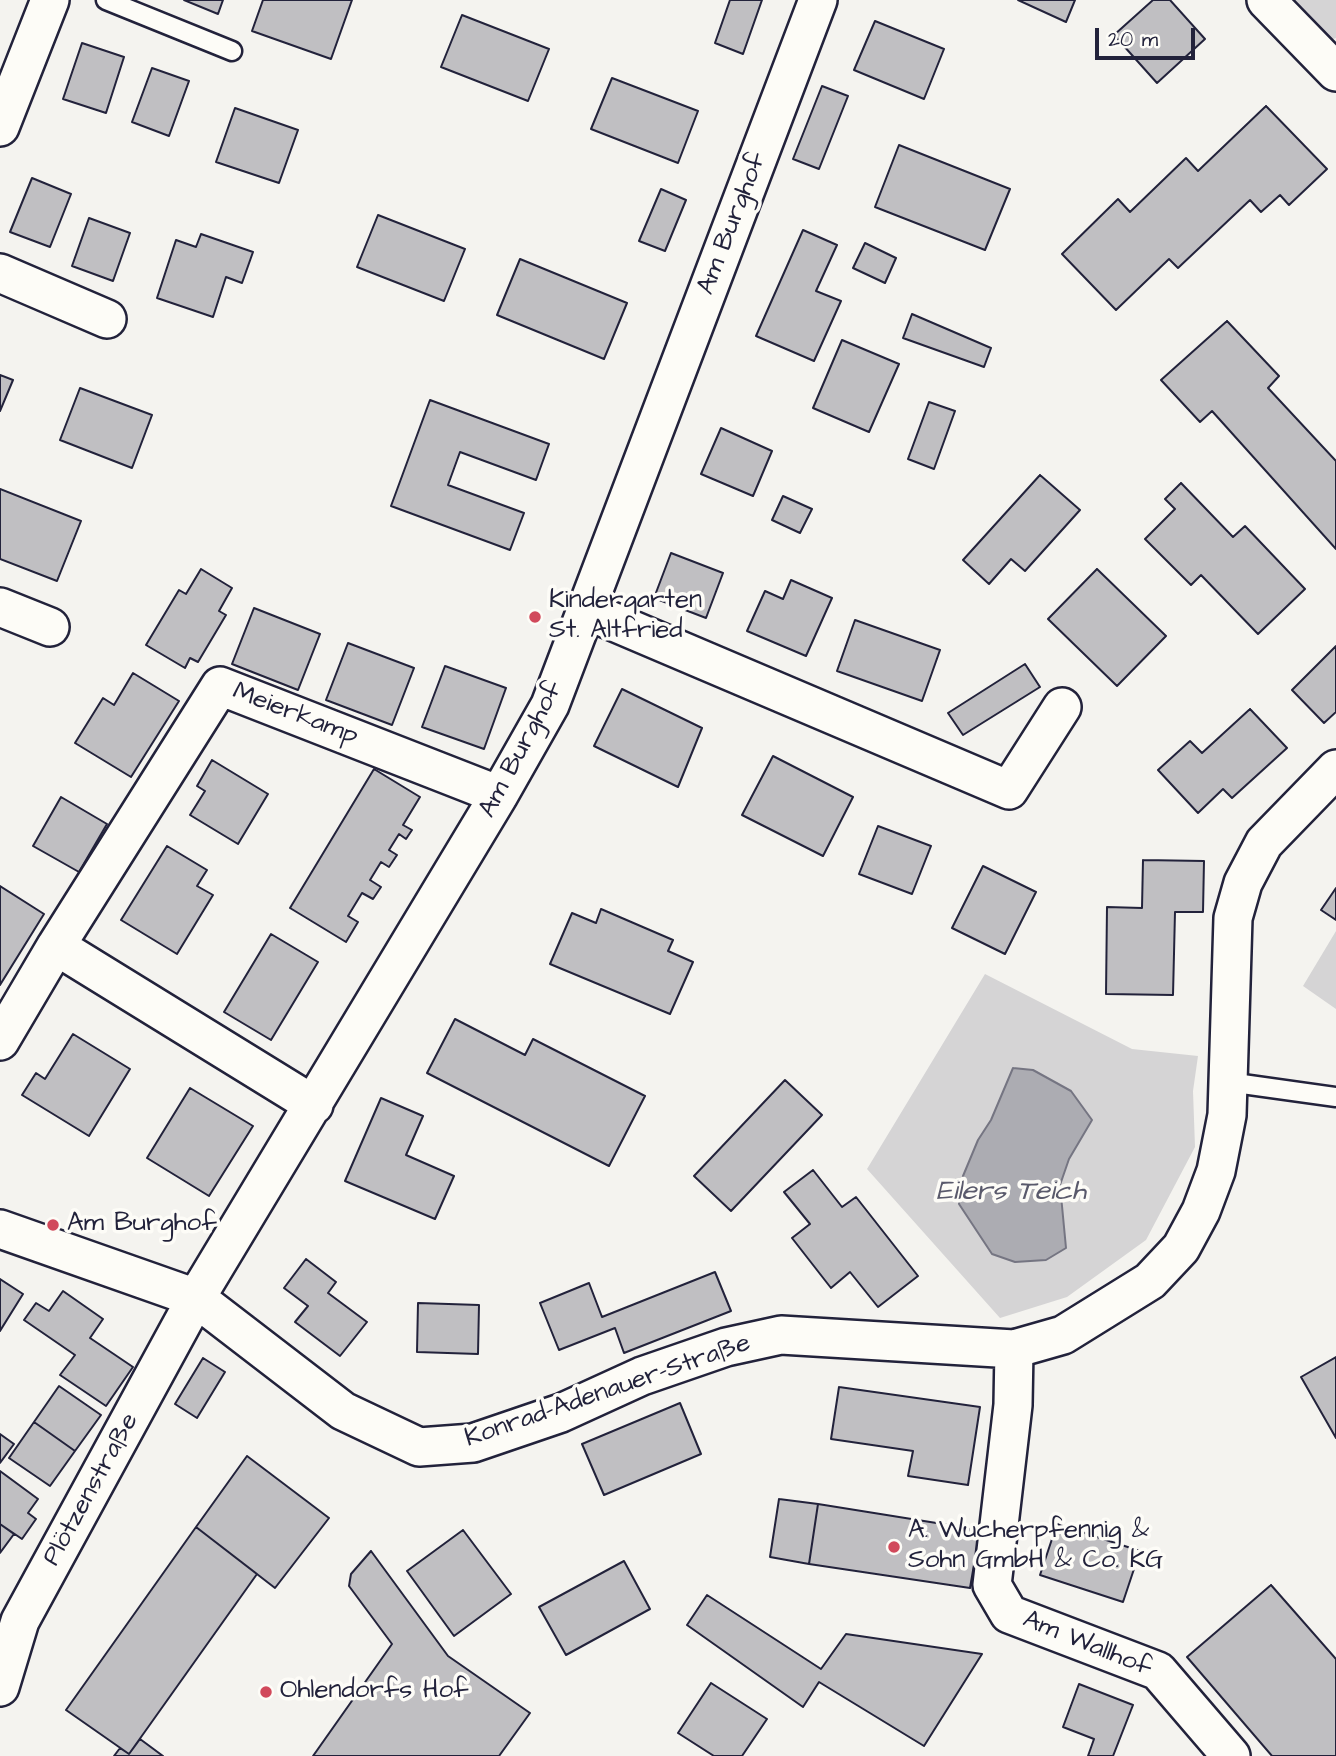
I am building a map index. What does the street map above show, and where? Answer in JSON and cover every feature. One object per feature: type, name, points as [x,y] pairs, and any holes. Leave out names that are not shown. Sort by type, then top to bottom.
[{"type":"street","points":[[0,127],[50,0]]},
{"type":"street","name":"Am Burghof","points":[[196,1298],[314,1105],[550,705],[588,611],[818,0]]},
{"type":"street","points":[[1266,0],[1336,72]]},
{"type":"street","points":[[0,273],[107,318]]},
{"type":"street","points":[[0,607],[50,627]]},
{"type":"street","points":[[588,611],[1009,790],[1062,707]]},
{"type":"street","name":"Meierkamp","points":[[0,1041],[55,946],[220,686],[499,795]]},
{"type":"street","name":"Konrad-Adenauer-Straße","points":[[0,1229],[196,1298],[343,1410],[419,1447],[473,1443],[561,1413],[642,1376],[726,1347],[781,1335],[1014,1349],[1063,1335],[1150,1281],[1181,1248],[1201,1211],[1216,1171],[1227,1115],[1233,918],[1243,883],[1264,843],[1336,769]]},
{"type":"street","points":[[55,946],[314,1105]]},
{"type":"street","name":"Plötzenstraße","points":[[0,1687],[20,1621],[196,1298]]},
{"type":"street","name":"Am Wallhof","points":[[1014,1349],[1013,1405],[992,1585],[1009,1614],[1158,1671],[1231,1756]]},
{"type":"lane","points":[[106,0],[232,51]]},
{"type":"lane","points":[[1228,1082],[1336,1097]]},
{"type":"shaded area","points":[[1283,0],[1336,0],[1336,38],[1331,40]]},
{"type":"shaded area","points":[[1336,931],[1336,1009],[1303,986]]},
{"type":"shaded area","points":[[985,974],[1132,1049],[1198,1056],[1193,1091],[1195,1147],[1146,1240],[1067,1297],[1000,1318],[867,1169]]},
{"type":"water","name":"Eilers Teich","points":[[1013,1068],[1033,1070],[1071,1091],[1092,1120],[1069,1159],[1060,1185],[1066,1248],[1046,1260],[1015,1262],[992,1254],[959,1204],[963,1176]]},
{"type":"building","points":[[184,0],[223,0],[218,14]]},
{"type":"building","points":[[263,0],[352,0],[331,59],[252,31]]},
{"type":"building","points":[[730,0],[762,0],[743,54],[715,43]]},
{"type":"building","points":[[1018,0],[1075,0],[1066,22]]},
{"type":"building","points":[[1153,0],[1170,0],[1205,39],[1157,83],[1114,35]]},
{"type":"building","points":[[462,15],[549,49],[528,101],[441,67]]},
{"type":"building","points":[[875,21],[944,49],[924,99],[854,70]]},
{"type":"building","points":[[82,43],[124,57],[106,113],[63,99]]},
{"type":"building","points":[[152,68],[189,81],[169,136],[132,122]]},
{"type":"building","points":[[612,78],[698,111],[678,163],[591,129]]},
{"type":"building","points":[[822,86],[848,96],[819,169],[793,159]]},
{"type":"building","points":[[1266,106],[1327,169],[1289,205],[1280,195],[1261,212],[1250,200],[1178,268],[1169,259],[1116,310],[1062,254],[1118,199],[1130,212],[1186,158],[1198,171]]},
{"type":"building","points":[[235,108],[298,130],[279,183],[216,162]]},
{"type":"building","points":[[899,145],[1010,189],[985,250],[875,207]]},
{"type":"building","points":[[32,178],[71,194],[50,247],[10,232]]},
{"type":"building","points":[[661,189],[686,200],[665,251],[639,241]]},
{"type":"building","points":[[378,215],[465,249],[444,301],[357,267]]},
{"type":"building","points":[[89,218],[130,233],[113,281],[72,266]]},
{"type":"building","points":[[803,230],[837,245],[816,291],[841,301],[814,361],[756,336]]},
{"type":"building","points":[[201,234],[253,252],[242,283],[226,277],[213,317],[157,298],[176,240],[196,247]]},
{"type":"building","points":[[865,243],[896,258],[885,283],[853,268]]},
{"type":"building","points":[[520,259],[627,303],[604,359],[497,315]]},
{"type":"building","points":[[912,314],[991,348],[984,367],[903,338]]},
{"type":"building","points":[[1227,321],[1279,376],[1268,388],[1336,461],[1336,549],[1212,411],[1200,422],[1161,380]]},
{"type":"building","points":[[842,340],[899,364],[869,432],[813,408]]},
{"type":"building","points":[[0,375],[13,380],[0,411]]},
{"type":"building","points":[[80,388],[152,415],[132,468],[60,440]]},
{"type":"building","points":[[430,400],[549,444],[536,480],[460,452],[448,485],[524,513],[510,550],[391,506]]},
{"type":"building","points":[[929,402],[955,411],[934,469],[908,459]]},
{"type":"building","points":[[721,428],[772,451],[753,496],[701,474]]},
{"type":"building","points":[[1040,475],[1080,510],[1025,571],[1011,559],[989,584],[963,560]]},
{"type":"building","points":[[1181,483],[1233,537],[1245,526],[1305,589],[1258,634],[1201,575],[1191,585],[1145,539],[1175,509],[1165,499]]},
{"type":"building","points":[[0,489],[81,521],[57,581],[0,559]]},
{"type":"building","points":[[783,496],[812,509],[800,533],[772,520]]},
{"type":"building","points":[[671,553],[723,573],[706,618],[654,598]]},
{"type":"building","points":[[201,569],[232,588],[219,611],[226,615],[198,662],[190,658],[185,668],[146,645],[179,590],[186,594]]},
{"type":"building","points":[[1097,569],[1166,636],[1117,686],[1048,619]]},
{"type":"building","points":[[791,580],[832,598],[806,656],[747,631],[765,591],[783,599]]},
{"type":"building","points":[[254,608],[320,634],[298,690],[232,664]]},
{"type":"building","points":[[855,620],[940,650],[922,701],[837,671]]},
{"type":"building","points":[[348,643],[414,668],[392,725],[326,700]]},
{"type":"building","points":[[1336,646],[1336,712],[1324,723],[1292,690]]},
{"type":"building","points":[[1025,664],[1040,687],[963,735],[948,713]]},
{"type":"building","points":[[445,666],[506,688],[484,749],[422,727]]},
{"type":"building","points":[[133,673],[179,701],[131,777],[75,743],[103,698],[114,705]]},
{"type":"building","points":[[622,689],[702,728],[678,787],[594,746]]},
{"type":"building","points":[[1250,709],[1287,748],[1232,798],[1223,789],[1198,813],[1158,770],[1190,741],[1202,753]]},
{"type":"building","points":[[773,756],[853,797],[823,856],[742,815]]},
{"type":"building","points":[[212,760],[268,794],[238,844],[190,815],[205,791],[197,786]]},
{"type":"building","points":[[374,769],[420,797],[403,825],[412,830],[406,839],[399,834],[389,850],[397,855],[389,867],[381,862],[370,880],[381,887],[373,899],[362,893],[348,916],[358,922],[346,942],[290,908]]},
{"type":"building","points":[[61,797],[107,824],[79,872],[33,846]]},
{"type":"building","points":[[878,826],[931,846],[912,894],[859,874]]},
{"type":"building","points":[[167,846],[207,870],[197,886],[213,895],[177,954],[121,920]]},
{"type":"building","points":[[1143,860],[1204,861],[1203,912],[1175,912],[1173,995],[1106,994],[1107,907],[1142,908]]},
{"type":"building","points":[[983,866],[1036,892],[1005,954],[952,928]]},
{"type":"building","points":[[0,886],[44,914],[0,985]]},
{"type":"building","points":[[1336,888],[1336,920],[1321,910]]},
{"type":"building","points":[[601,909],[673,940],[668,951],[693,962],[670,1014],[550,964],[572,913],[596,923]]},
{"type":"building","points":[[271,934],[318,962],[271,1040],[224,1012]]},
{"type":"building","points":[[455,1019],[525,1055],[533,1039],[645,1096],[609,1166],[427,1073]]},
{"type":"building","points":[[73,1034],[130,1069],[89,1136],[22,1095],[36,1073],[45,1079]]},
{"type":"building","points":[[785,1080],[822,1115],[731,1211],[694,1176]]},
{"type":"building","points":[[190,1088],[253,1126],[209,1196],[147,1158]]},
{"type":"building","points":[[381,1098],[423,1116],[406,1155],[454,1176],[435,1219],[345,1181]]},
{"type":"building","points":[[813,1170],[842,1207],[856,1197],[918,1276],[878,1307],[850,1272],[831,1288],[792,1238],[810,1224],[784,1192]]},
{"type":"building","points":[[306,1259],[336,1282],[328,1293],[367,1322],[340,1356],[295,1322],[308,1306],[284,1288]]},
{"type":"building","points":[[715,1272],[731,1311],[624,1353],[615,1328],[559,1350],[540,1303],[589,1283],[602,1317]]},
{"type":"building","points":[[0,1279],[23,1294],[0,1331]]},
{"type":"building","points":[[63,1291],[103,1319],[90,1338],[133,1367],[106,1406],[60,1375],[75,1355],[24,1320],[36,1303],[49,1311]]},
{"type":"building","points":[[418,1303],[479,1305],[478,1354],[417,1352]]},
{"type":"building","points":[[1336,1357],[1336,1438],[1301,1377]]},
{"type":"building","points":[[203,1358],[225,1372],[197,1418],[175,1404]]},
{"type":"building","points":[[59,1386],[101,1415],[75,1451],[34,1422]]},
{"type":"building","points":[[839,1387],[980,1407],[968,1485],[908,1476],[913,1451],[831,1439]]},
{"type":"building","points":[[680,1403],[701,1454],[604,1495],[582,1444]]},
{"type":"building","points":[[34,1422],[75,1451],[50,1486],[9,1458]]},
{"type":"building","points":[[0,1434],[14,1444],[0,1463]]},
{"type":"building","points":[[247,1456],[329,1518],[275,1588],[196,1527]]},
{"type":"building","points":[[0,1471],[38,1499],[28,1513],[36,1519],[22,1539],[0,1524]]},
{"type":"building","points":[[779,1499],[818,1504],[809,1564],[770,1557]]},
{"type":"building","name":"A. Wucherpfennig & Sohn GmbH & Co. KG","points":[[818,1504],[980,1530],[970,1588],[809,1564]]},
{"type":"building","points":[[0,1524],[14,1534],[0,1553]]},
{"type":"building","points":[[1057,1524],[1140,1551],[1123,1602],[1040,1575]]},
{"type":"building","points":[[196,1527],[257,1574],[129,1754],[66,1710]]},
{"type":"building","points":[[463,1530],[511,1594],[454,1636],[407,1571]]},
{"type":"building","points":[[371,1551],[448,1656],[530,1713],[499,1756],[313,1756],[392,1644],[349,1586],[351,1574]]},
{"type":"building","points":[[624,1561],[650,1609],[566,1655],[539,1607]]},
{"type":"building","points":[[1271,1585],[1336,1659],[1336,1756],[1272,1756],[1187,1657]]},
{"type":"building","points":[[707,1595],[821,1669],[846,1634],[982,1654],[924,1746],[819,1682],[803,1707],[687,1625]]},
{"type":"building","points":[[711,1683],[767,1719],[742,1756],[714,1756],[678,1733]]},
{"type":"building","points":[[1079,1684],[1133,1705],[1113,1756],[1088,1756],[1094,1739],[1063,1727]]},
{"type":"building","points":[[140,1739],[163,1756],[114,1756],[120,1748],[129,1754]]},
{"type":"place","name":"Kindergarten St. Altfried","points":[[535,617]]},
{"type":"place","name":"Am Burghof","points":[[53,1225]]},
{"type":"place","name":"A. Wucherpfennig & Sohn GmbH & Co. KG","points":[[894,1547]]},
{"type":"place","name":"Ohlendorfs Hof","points":[[266,1692]]}]
